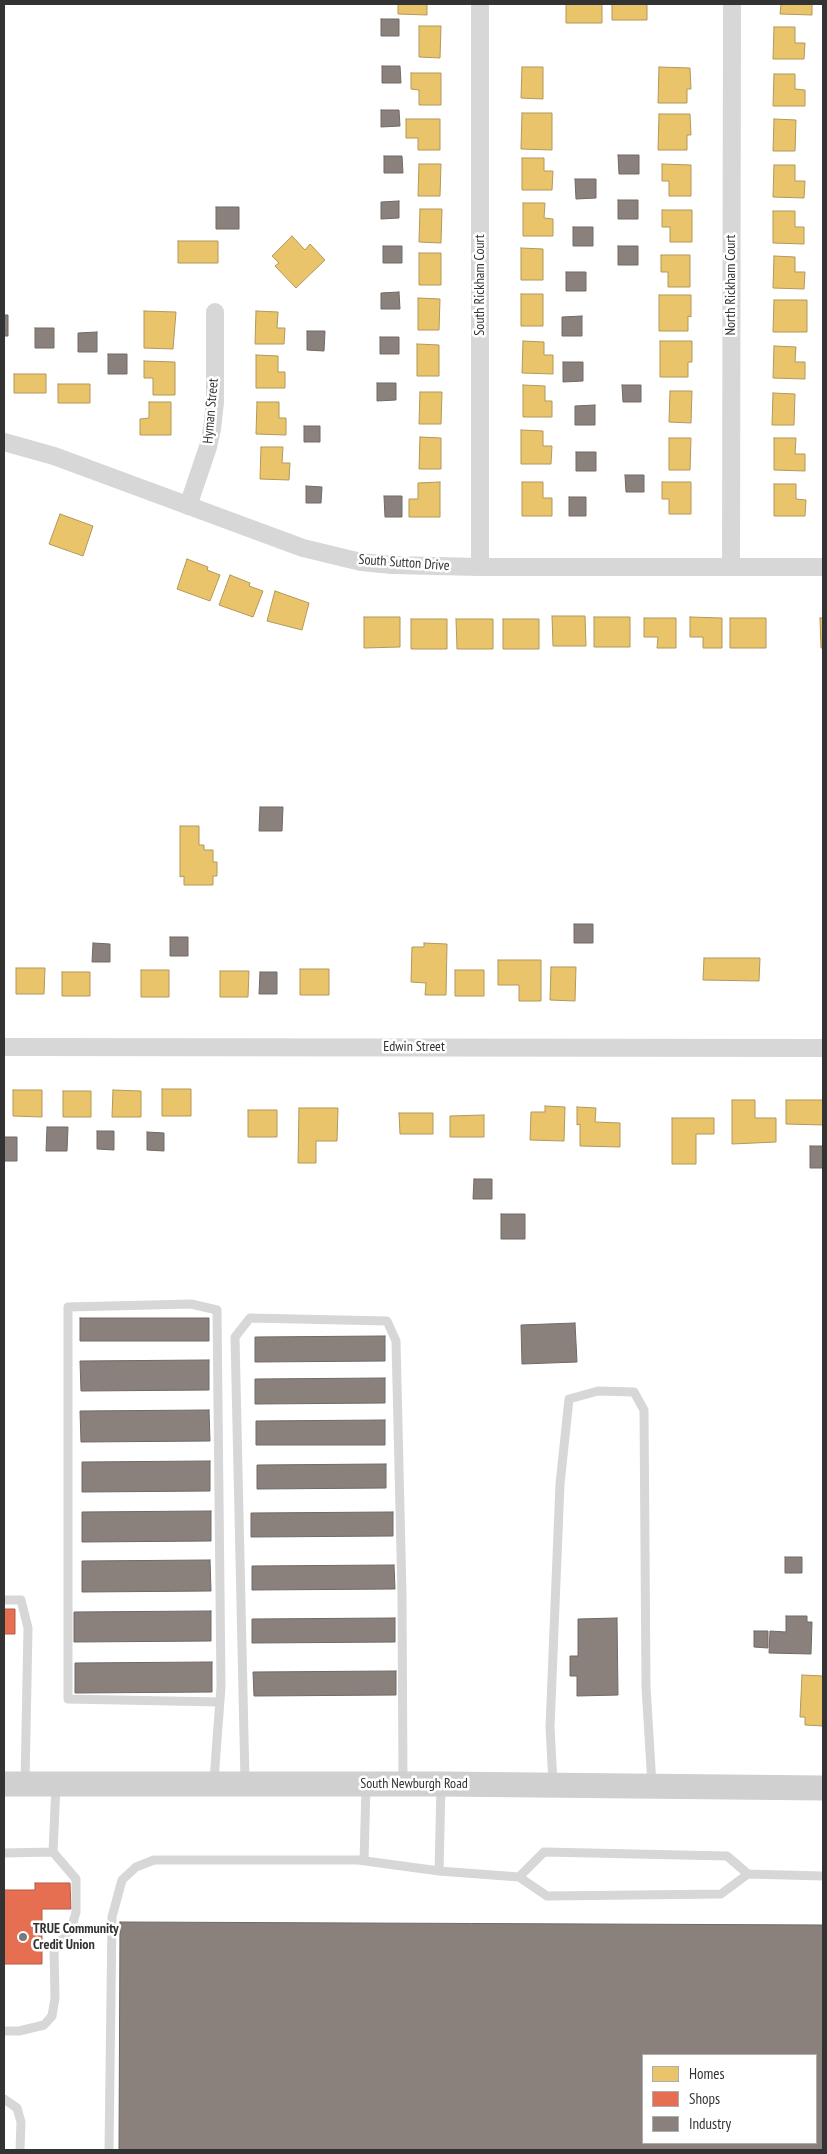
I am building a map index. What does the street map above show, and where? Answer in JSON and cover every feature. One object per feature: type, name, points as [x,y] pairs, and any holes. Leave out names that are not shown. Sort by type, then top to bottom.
[{"type":"main road","name":"South Newburgh Road","points":[[14,1784],[441,1784],[823,1788]]},
{"type":"street","name":"South Rickham Court","points":[[480,4],[480,567]]},
{"type":"street","name":"North Rickham Court","points":[[731,567],[732,4]]},
{"type":"street","name":"Hyman Street","points":[[188,506],[208,447],[212,429],[215,402],[215,312]]},
{"type":"street","name":"South Sutton Drive","points":[[4,442],[54,456],[303,548],[361,562],[392,565],[480,567],[823,567]]},
{"type":"street","name":"Edwin Street","points":[[4,1047],[823,1048]]},
{"type":"lane","points":[[214,1785],[220,1702],[217,1310],[191,1304],[68,1307],[68,1699],[220,1702]]},
{"type":"lane","points":[[245,1785],[236,1337],[250,1318],[387,1321],[396,1341],[402,1595],[403,1784]]},
{"type":"lane","points":[[553,1786],[553,1753],[550,1727],[559,1504],[569,1399],[598,1391],[634,1392],[644,1410],[646,1687],[652,1786]]},
{"type":"lane","points":[[4,1600],[21,1600],[28,1628],[14,1784]]},
{"type":"lane","points":[[4,2031],[19,2031],[44,2025],[52,2016],[55,1998],[54,1948],[71,1929],[76,1912],[76,1879],[53,1852],[56,1784]]},
{"type":"lane","points":[[364,1861],[366,1784]]},
{"type":"lane","points":[[439,1871],[441,1784]]},
{"type":"lane","points":[[4,1853],[53,1852]]},
{"type":"lane","points":[[519,1877],[544,1852],[727,1856],[748,1874]]},
{"type":"lane","points":[[109,2150],[112,1918],[122,1880],[136,1867],[154,1860],[364,1861],[439,1871],[519,1877],[547,1896],[721,1894],[748,1874],[823,1876]]},
{"type":"lane","points":[[4,2099],[17,2108],[21,2122],[20,2150]]},
{"type":"building: Homes","points":[[398,4],[427,4],[427,15],[398,14]]},
{"type":"building: Homes","points":[[566,4],[602,4],[602,23],[566,23]]},
{"type":"building: Homes","points":[[612,4],[647,4],[647,20],[612,20]]},
{"type":"building: Homes","points":[[781,4],[812,4],[812,15],[780,14]]},
{"type":"building: Homes","points":[[419,26],[441,26],[440,58],[419,57]]},
{"type":"building: Homes","points":[[774,27],[795,27],[795,43],[805,43],[804,59],[773,59]]},
{"type":"building: Homes","points":[[522,67],[543,67],[543,99],[521,98]]},
{"type":"building: Homes","points":[[659,67],[690,68],[691,89],[687,89],[687,103],[658,103]]},
{"type":"building: Homes","points":[[411,73],[441,73],[441,105],[419,105],[419,90],[411,89]]},
{"type":"building: Homes","points":[[774,74],[795,74],[795,89],[805,90],[805,106],[773,106]]},
{"type":"building: Homes","points":[[522,113],[552,113],[552,150],[521,149]]},
{"type":"building: Homes","points":[[659,114],[690,114],[691,135],[687,135],[687,150],[658,150]]},
{"type":"building: Homes","points":[[406,119],[440,119],[440,150],[418,150],[418,138],[406,138]]},
{"type":"building: Homes","points":[[774,119],[796,120],[795,151],[773,151]]},
{"type":"building: Homes","points":[[522,158],[544,158],[544,171],[553,171],[552,190],[522,190]]},
{"type":"building: Homes","points":[[419,164],[441,164],[440,196],[418,196]]},
{"type":"building: Homes","points":[[662,164],[691,165],[691,196],[669,196],[669,181],[662,181]]},
{"type":"building: Homes","points":[[774,165],[795,165],[795,181],[805,181],[804,198],[773,197]]},
{"type":"building: Homes","points":[[523,203],[545,203],[544,218],[553,219],[553,236],[523,236]]},
{"type":"building: Homes","points":[[420,209],[442,209],[441,243],[419,242]]},
{"type":"building: Homes","points":[[662,210],[692,210],[692,242],[670,242],[670,227],[662,227]]},
{"type":"building: Homes","points":[[773,211],[795,211],[795,227],[804,227],[804,244],[773,243]]},
{"type":"building: Homes","points":[[292,236],[305,250],[310,244],[325,260],[296,288],[275,266],[279,263],[272,256]]},
{"type":"building: Homes","points":[[178,241],[218,241],[218,263],[178,263]]},
{"type":"building: Homes","points":[[521,248],[543,249],[543,280],[521,280]]},
{"type":"building: Homes","points":[[419,253],[441,253],[441,285],[419,285]]},
{"type":"building: Homes","points":[[661,255],[690,255],[690,287],[668,287],[668,272],[661,272]]},
{"type":"building: Homes","points":[[774,256],[795,257],[795,272],[805,272],[804,289],[773,288]]},
{"type":"building: Homes","points":[[521,294],[543,294],[543,326],[521,326]]},
{"type":"building: Homes","points":[[659,295],[691,295],[691,317],[688,316],[688,331],[659,331]]},
{"type":"building: Homes","points":[[418,298],[440,299],[439,330],[418,330]]},
{"type":"building: Homes","points":[[774,300],[807,300],[807,332],[773,332]]},
{"type":"building: Homes","points":[[144,311],[176,312],[173,349],[144,348]]},
{"type":"building: Homes","points":[[256,311],[278,312],[277,328],[285,328],[284,344],[255,344]]},
{"type":"building: Homes","points":[[523,341],[544,342],[544,355],[553,355],[553,374],[522,373]]},
{"type":"building: Homes","points":[[660,341],[692,341],[692,362],[688,362],[688,377],[660,377]]},
{"type":"building: Homes","points":[[417,344],[439,345],[439,376],[417,376]]},
{"type":"building: Homes","points":[[774,346],[796,347],[795,362],[805,362],[805,379],[773,378]]},
{"type":"building: Homes","points":[[256,355],[278,356],[278,372],[285,372],[285,388],[256,388]]},
{"type":"building: Homes","points":[[144,361],[175,362],[175,395],[153,395],[153,378],[144,378]]},
{"type":"building: Homes","points":[[14,374],[46,374],[46,393],[14,393]]},
{"type":"building: Homes","points":[[58,384],[90,384],[90,403],[58,403]]},
{"type":"building: Homes","points":[[523,385],[545,386],[545,401],[552,401],[552,417],[523,417]]},
{"type":"building: Homes","points":[[670,391],[692,391],[691,423],[669,422]]},
{"type":"building: Homes","points":[[420,392],[442,392],[441,424],[419,424]]},
{"type":"building: Homes","points":[[773,393],[795,394],[794,425],[772,425]]},
{"type":"building: Homes","points":[[149,402],[171,402],[171,435],[140,435],[140,419],[149,418]]},
{"type":"building: Homes","points":[[257,402],[279,402],[279,418],[286,418],[286,435],[256,434]]},
{"type":"building: Homes","points":[[521,430],[543,431],[543,446],[552,446],[551,464],[521,464]]},
{"type":"building: Homes","points":[[420,437],[441,438],[441,469],[419,469]]},
{"type":"building: Homes","points":[[669,438],[691,438],[690,470],[669,470]]},
{"type":"building: Homes","points":[[774,438],[796,438],[795,454],[805,454],[805,471],[774,470]]},
{"type":"building: Homes","points":[[261,447],[283,447],[282,463],[290,463],[289,480],[260,479]]},
{"type":"building: Homes","points":[[440,482],[440,517],[409,517],[409,499],[418,499],[418,483]]},
{"type":"building: Homes","points":[[522,482],[543,482],[543,498],[552,498],[552,516],[522,516]]},
{"type":"building: Homes","points":[[662,482],[691,482],[691,514],[669,514],[669,499],[662,499]]},
{"type":"building: Homes","points":[[774,484],[796,484],[796,499],[806,500],[805,516],[774,516]]},
{"type":"building: Homes","points":[[60,514],[93,526],[83,556],[49,544]]},
{"type":"building: Homes","points":[[187,559],[208,567],[207,570],[220,575],[210,601],[177,589]]},
{"type":"building: Homes","points":[[230,575],[250,583],[249,586],[263,591],[253,617],[219,605]]},
{"type":"building: Homes","points":[[275,591],[309,603],[302,630],[267,621]]},
{"type":"building: Homes","points":[[552,616],[585,616],[586,646],[553,646]]},
{"type":"building: Homes","points":[[364,617],[400,617],[400,647],[364,648]]},
{"type":"building: Homes","points":[[594,617],[630,617],[630,647],[594,647]]},
{"type":"building: Homes","points":[[690,617],[722,618],[722,648],[703,648],[703,637],[690,637]]},
{"type":"building: Homes","points":[[644,618],[676,618],[676,648],[657,648],[658,637],[644,637]]},
{"type":"building: Homes","points":[[730,618],[766,618],[766,648],[730,648]]},
{"type":"building: Homes","points":[[820,618],[823,618],[823,648],[821,648]]},
{"type":"building: Homes","points":[[411,619],[447,619],[447,649],[411,649]]},
{"type":"building: Homes","points":[[456,619],[493,619],[493,649],[457,649]]},
{"type":"building: Homes","points":[[503,619],[539,619],[539,649],[503,649]]},
{"type":"building: Homes","points":[[180,826],[199,826],[199,845],[204,845],[204,850],[213,850],[213,862],[217,862],[217,876],[213,876],[213,885],[184,885],[184,876],[180,877]]},
{"type":"building: Homes","points":[[424,943],[447,944],[446,995],[425,995],[426,983],[411,982],[412,947],[424,947]]},
{"type":"building: Homes","points":[[704,958],[760,958],[759,981],[703,980]]},
{"type":"building: Homes","points":[[498,960],[541,960],[541,1001],[519,1001],[519,985],[498,985]]},
{"type":"building: Homes","points":[[551,967],[576,967],[575,1001],[550,1000]]},
{"type":"building: Homes","points":[[16,968],[45,968],[44,994],[16,994]]},
{"type":"building: Homes","points":[[300,969],[329,969],[329,995],[300,995]]},
{"type":"building: Homes","points":[[141,970],[169,970],[169,997],[141,997]]},
{"type":"building: Homes","points":[[455,970],[484,970],[484,996],[455,996]]},
{"type":"building: Homes","points":[[220,971],[249,971],[248,997],[220,997]]},
{"type":"building: Homes","points":[[62,972],[90,972],[90,996],[62,996]]},
{"type":"building: Homes","points":[[162,1089],[191,1089],[191,1116],[162,1116]]},
{"type":"building: Homes","points":[[13,1090],[42,1090],[42,1117],[13,1116]]},
{"type":"building: Homes","points":[[113,1090],[141,1091],[141,1117],[112,1117]]},
{"type":"building: Homes","points":[[63,1091],[91,1091],[91,1117],[63,1117]]},
{"type":"building: Homes","points":[[732,1100],[755,1100],[755,1118],[776,1118],[776,1142],[732,1144]]},
{"type":"building: Homes","points":[[786,1100],[823,1100],[823,1125],[786,1124]]},
{"type":"building: Homes","points":[[545,1106],[565,1107],[564,1141],[530,1140],[531,1112],[545,1112]]},
{"type":"building: Homes","points":[[577,1107],[596,1108],[595,1122],[620,1123],[620,1147],[580,1146],[580,1124],[577,1125]]},
{"type":"building: Homes","points":[[299,1108],[338,1108],[337,1141],[316,1141],[316,1163],[298,1163]]},
{"type":"building: Homes","points":[[248,1110],[277,1110],[277,1137],[248,1137]]},
{"type":"building: Homes","points":[[399,1113],[433,1113],[433,1134],[400,1134]]},
{"type":"building: Homes","points":[[484,1115],[484,1137],[450,1137],[450,1116]]},
{"type":"building: Homes","points":[[672,1118],[714,1118],[714,1134],[696,1134],[696,1164],[672,1164]]},
{"type":"building: Homes","points":[[802,1675],[823,1676],[823,1726],[805,1725],[805,1717],[800,1717]]},
{"type":"building: Shops","points":[[4,1609],[15,1609],[15,1634],[4,1634]]},
{"type":"building: Shops","name":"TRUE Community Credit Union","points":[[35,1883],[70,1883],[71,1909],[42,1909],[42,1964],[4,1964],[4,1890],[35,1890]]},
{"type":"building: Industry","points":[[381,19],[399,19],[399,36],[381,36]]},
{"type":"building: Industry","points":[[382,66],[400,66],[401,83],[382,83]]},
{"type":"building: Industry","points":[[381,110],[399,110],[400,126],[381,127]]},
{"type":"building: Industry","points":[[618,155],[639,155],[639,174],[619,174]]},
{"type":"building: Industry","points":[[384,156],[402,156],[403,173],[384,173]]},
{"type":"building: Industry","points":[[575,179],[596,179],[596,198],[576,199]]},
{"type":"building: Industry","points":[[618,200],[638,200],[638,219],[618,219]]},
{"type":"building: Industry","points":[[399,201],[399,218],[381,219],[381,202]]},
{"type":"building: Industry","points":[[216,207],[239,207],[239,229],[216,229]]},
{"type":"building: Industry","points":[[573,227],[593,227],[593,246],[573,246]]},
{"type":"building: Industry","points":[[383,246],[402,246],[402,263],[383,263]]},
{"type":"building: Industry","points":[[618,246],[638,246],[638,265],[618,265]]},
{"type":"building: Industry","points":[[566,272],[586,272],[586,291],[566,291]]},
{"type":"building: Industry","points":[[399,292],[400,309],[381,309],[381,293]]},
{"type":"building: Industry","points":[[4,315],[8,315],[8,336],[4,336]]},
{"type":"building: Industry","points":[[582,316],[582,336],[562,336],[562,317]]},
{"type":"building: Industry","points":[[35,328],[54,328],[54,348],[35,348]]},
{"type":"building: Industry","points":[[307,331],[325,331],[324,351],[307,350]]},
{"type":"building: Industry","points":[[97,332],[97,352],[78,352],[78,333]]},
{"type":"building: Industry","points":[[380,337],[399,337],[399,354],[380,354]]},
{"type":"building: Industry","points":[[108,354],[127,354],[127,374],[108,374]]},
{"type":"building: Industry","points":[[563,362],[583,362],[583,381],[563,382]]},
{"type":"building: Industry","points":[[377,383],[396,383],[396,400],[377,401]]},
{"type":"building: Industry","points":[[622,385],[641,385],[641,402],[623,402]]},
{"type":"building: Industry","points":[[595,405],[595,425],[575,425],[575,406]]},
{"type":"building: Industry","points":[[304,426],[320,426],[320,442],[304,442]]},
{"type":"building: Industry","points":[[576,452],[596,452],[596,471],[576,471]]},
{"type":"building: Industry","points":[[625,475],[644,475],[644,492],[626,492]]},
{"type":"building: Industry","points":[[306,486],[322,487],[321,503],[306,503]]},
{"type":"building: Industry","points":[[384,496],[402,496],[402,517],[385,517]]},
{"type":"building: Industry","points":[[569,497],[586,497],[586,516],[569,516]]},
{"type":"building: Industry","points":[[260,807],[283,807],[282,831],[259,831]]},
{"type":"building: Industry","points":[[574,924],[593,924],[593,943],[574,943]]},
{"type":"building: Industry","points":[[170,937],[188,937],[188,956],[170,956]]},
{"type":"building: Industry","points":[[93,943],[110,944],[110,962],[92,962]]},
{"type":"building: Industry","points":[[260,972],[277,972],[277,994],[259,994]]},
{"type":"building: Industry","points":[[47,1127],[68,1127],[67,1151],[46,1151]]},
{"type":"building: Industry","points":[[97,1131],[114,1131],[114,1150],[97,1149]]},
{"type":"building: Industry","points":[[147,1132],[164,1133],[164,1151],[147,1150]]},
{"type":"building: Industry","points":[[4,1137],[17,1137],[17,1161],[4,1161]]},
{"type":"building: Industry","points":[[810,1146],[823,1146],[823,1168],[810,1168]]},
{"type":"building: Industry","points":[[474,1179],[492,1179],[492,1199],[473,1199]]},
{"type":"building: Industry","points":[[501,1214],[525,1214],[525,1239],[501,1239]]},
{"type":"building: Industry","points":[[80,1318],[209,1318],[209,1341],[80,1341]]},
{"type":"building: Industry","points":[[575,1323],[577,1362],[522,1364],[521,1325]]},
{"type":"building: Industry","points":[[385,1336],[385,1361],[255,1362],[255,1337]]},
{"type":"building: Industry","points":[[209,1360],[209,1390],[81,1391],[80,1361]]},
{"type":"building: Industry","points":[[385,1378],[385,1403],[255,1404],[255,1379]]},
{"type":"building: Industry","points":[[209,1410],[210,1441],[81,1442],[80,1411]]},
{"type":"building: Industry","points":[[385,1420],[385,1445],[256,1445],[256,1421]]},
{"type":"building: Industry","points":[[210,1461],[210,1491],[82,1492],[82,1462]]},
{"type":"building: Industry","points":[[386,1464],[386,1488],[257,1489],[257,1465]]},
{"type":"building: Industry","points":[[211,1511],[211,1541],[82,1542],[82,1512]]},
{"type":"building: Industry","points":[[393,1512],[393,1536],[251,1537],[251,1513]]},
{"type":"building: Industry","points":[[785,1557],[802,1557],[802,1573],[785,1573]]},
{"type":"building: Industry","points":[[210,1560],[211,1591],[82,1592],[82,1561]]},
{"type":"building: Industry","points":[[394,1565],[395,1589],[252,1590],[252,1566]]},
{"type":"building: Industry","points":[[211,1611],[211,1641],[74,1642],[74,1612]]},
{"type":"building: Industry","points":[[786,1616],[807,1616],[807,1622],[812,1622],[811,1654],[769,1653],[770,1631],[786,1632]]},
{"type":"building: Industry","points":[[395,1618],[395,1642],[252,1643],[252,1619]]},
{"type":"building: Industry","points":[[617,1618],[618,1695],[577,1696],[577,1676],[570,1676],[570,1656],[578,1656],[578,1619]]},
{"type":"building: Industry","points":[[754,1631],[768,1631],[768,1648],[754,1647]]},
{"type":"building: Industry","points":[[212,1662],[212,1692],[75,1693],[75,1663]]},
{"type":"building: Industry","points":[[396,1671],[396,1695],[254,1696],[253,1672]]},
{"type":"building: Industry","points":[[120,1922],[823,1925],[823,2150],[119,2150]]},
{"type":"place","name":"TRUE Community Credit Union","points":[[23,1937]]}]
